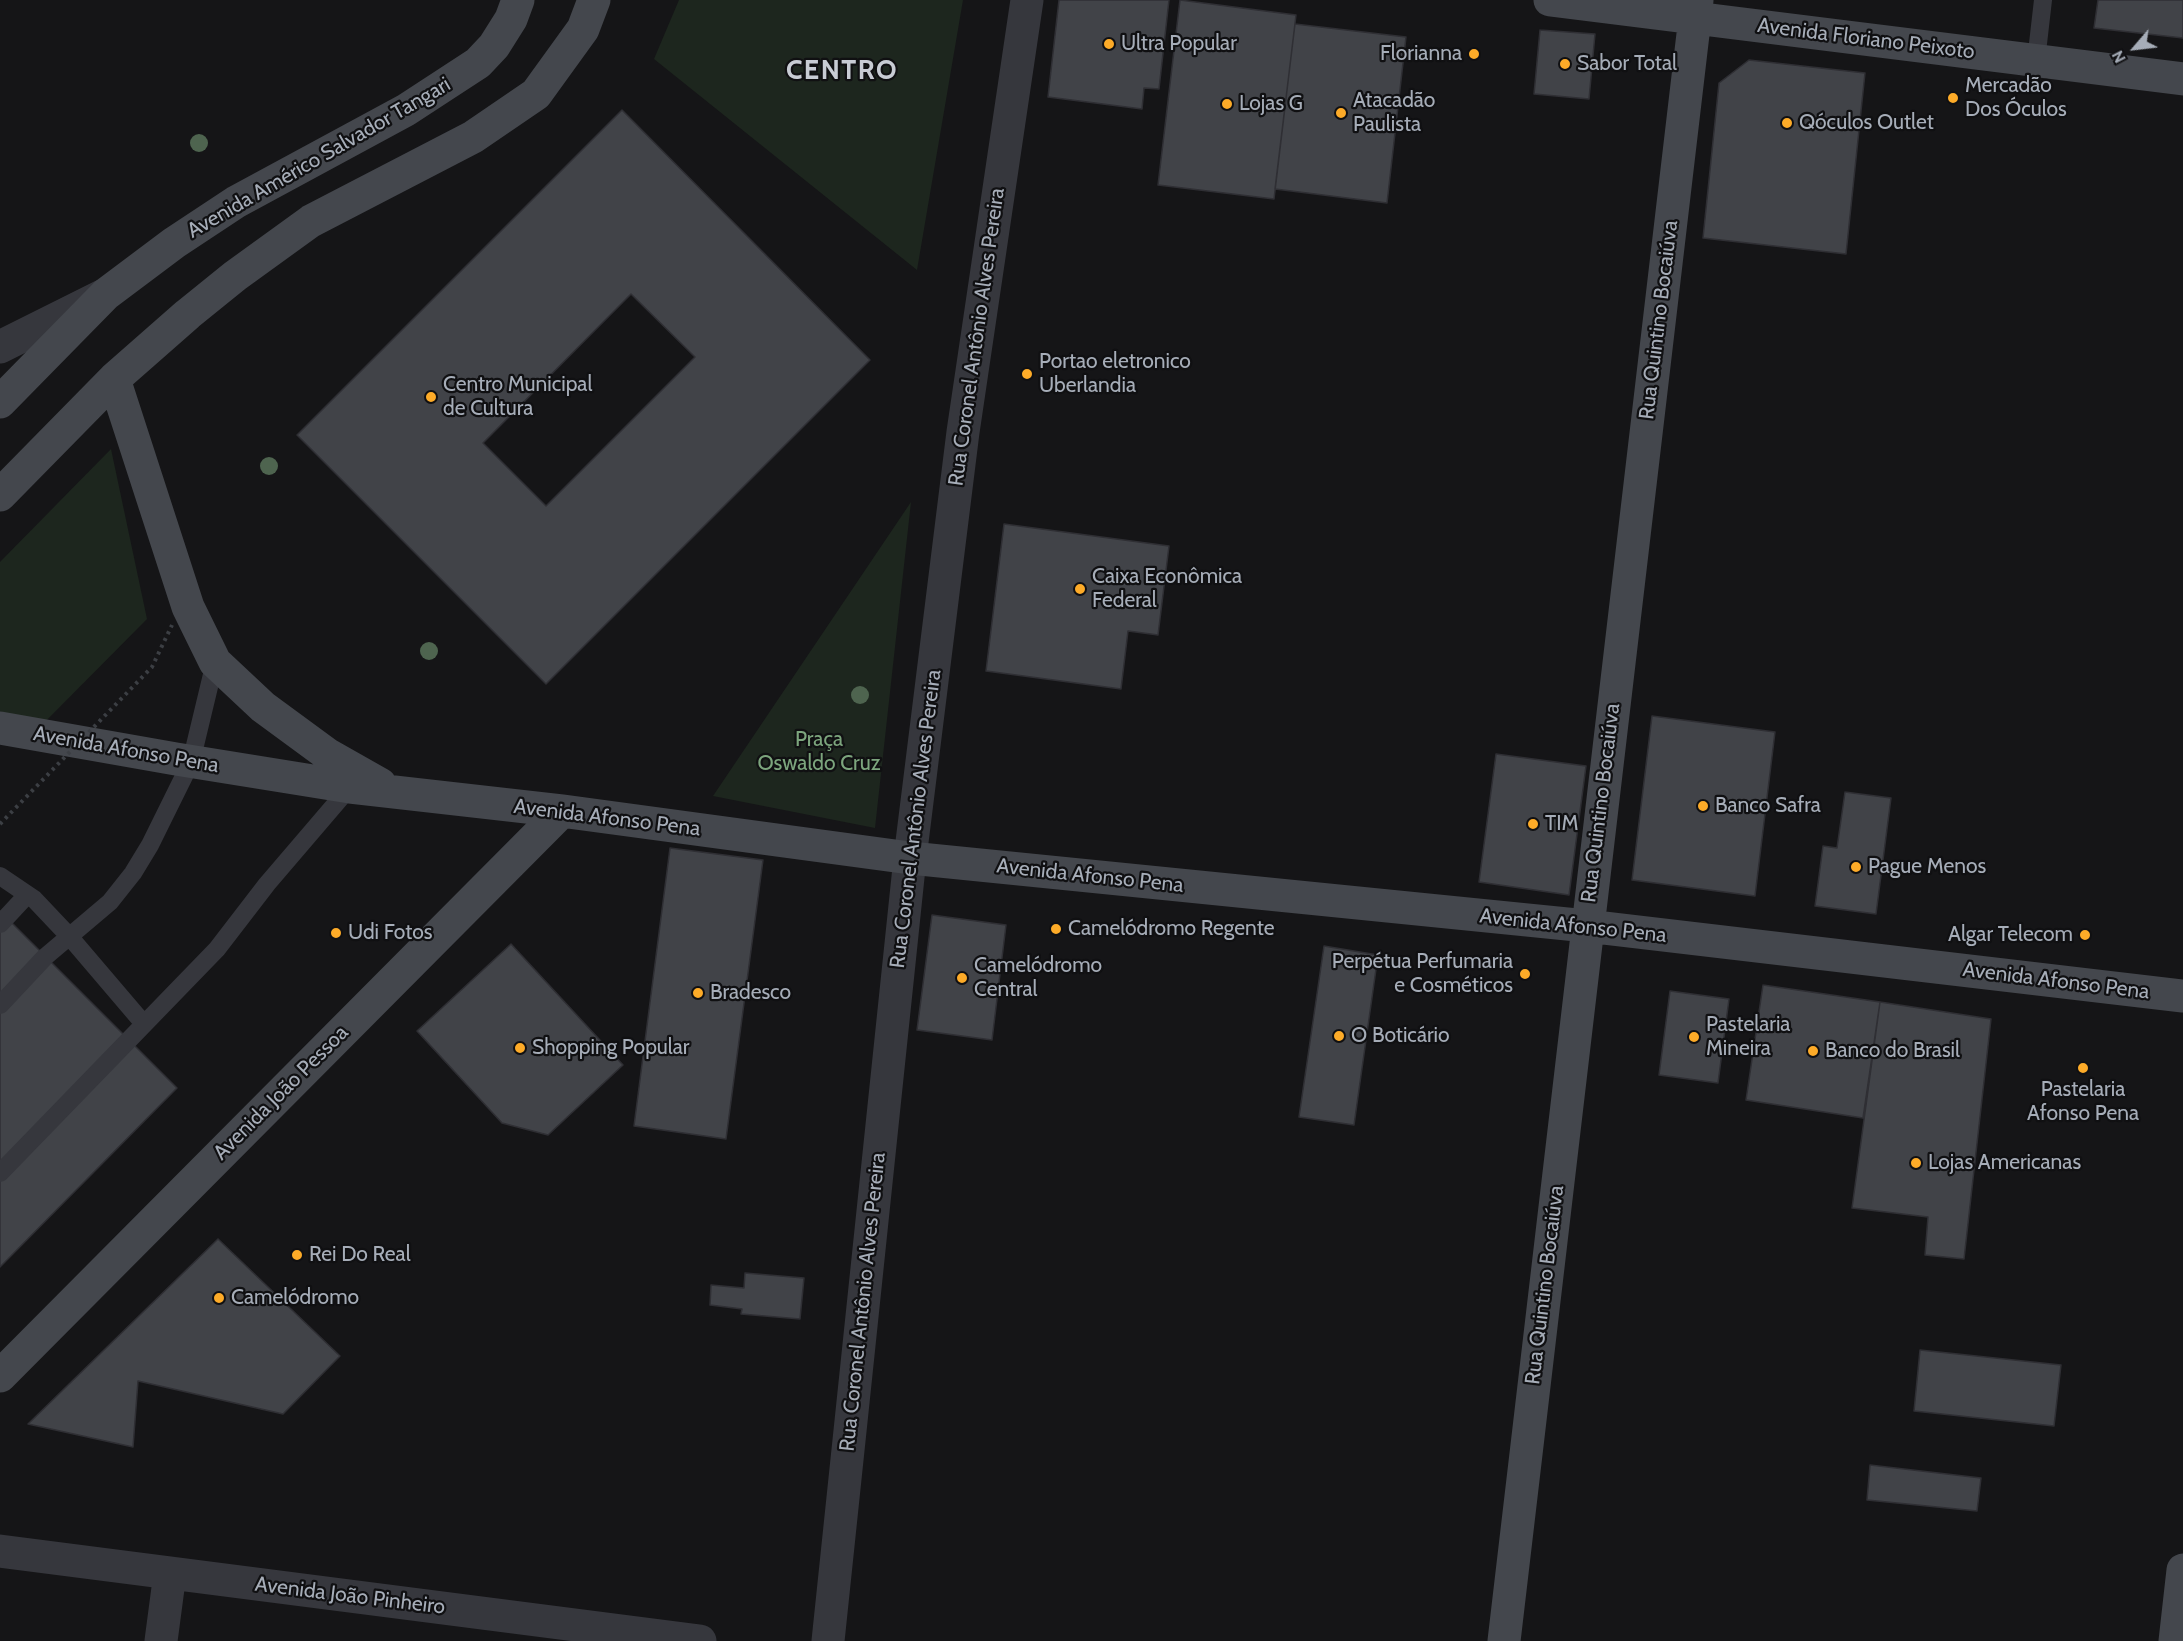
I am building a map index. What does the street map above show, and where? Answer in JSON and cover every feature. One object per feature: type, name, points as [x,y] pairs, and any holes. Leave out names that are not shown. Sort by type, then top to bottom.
[{"type":"street","name":"Avenida Américo Salvador Tangari","points":[[0,402],[106,294],[174,243],[236,202],[406,110],[478,63],[494,46],[511,19],[518,0]]},
{"type":"street","points":[[0,495],[114,379],[227,282],[311,221],[473,137],[536,94],[583,30],[594,0]]},
{"type":"street","name":"Rua Coronel Antônio Alves Pereira","points":[[828,1641],[910,858],[963,432],[1027,0]]},
{"type":"street","name":"Avenida Floriano Peixoto","points":[[1550,0],[1695,9],[2036,61],[2183,79]]},
{"type":"street","name":"Rua Quintino Bocaiúva","points":[[1504,1641],[1695,9]]},
{"type":"street","points":[[0,346],[106,294]]},
{"type":"street","points":[[114,379],[188,607],[215,662],[264,707],[327,754],[392,791]]},
{"type":"street","name":"Avenida Afonso Pena","points":[[0,728],[350,787],[562,811],[910,858],[1587,926],[2183,996]]},
{"type":"street","name":"Avenida João Pessoa","points":[[0,1376],[562,811]]},
{"type":"street","name":"Avenida João Pinheiro","points":[[0,1551],[700,1641]]},
{"type":"street","points":[[2175,1641],[2183,1570]]},
{"type":"street","points":[[160,1641],[170,1573]]},
{"type":"lane","points":[[2036,61],[2043,0]]},
{"type":"lane","points":[[0,1005],[45,957],[110,902],[133,873],[150,845],[191,762],[215,662]]},
{"type":"lane","points":[[0,1173],[217,949],[267,884],[350,787]]},
{"type":"lane","points":[[0,876],[34,899],[69,936],[144,1024]]},
{"type":"lane","points":[[0,924],[27,895]]},
{"type":"path","points":[[0,824],[152,667],[172,625]]},
{"type":"green space","points":[[679,0],[963,0],[917,270],[654,59]]},
{"type":"green space","points":[[111,449],[147,619],[33,734],[0,729],[0,562]]},
{"type":"green space","name":"Praça Oswaldo Cruz","points":[[911,502],[875,828],[713,796]]},
{"type":"building","name":"Ultra Popular","points":[[1059,0],[1169,0],[1159,89],[1144,88],[1142,109],[1048,97]]},
{"type":"building","name":"Lojas G","points":[[1180,0],[1296,15],[1274,199],[1158,185]]},
{"type":"building","points":[[2098,0],[2183,0],[2183,38],[2094,28]]},
{"type":"building","name":"Atacadão Paulista","points":[[1295,24],[1406,37],[1387,203],[1275,189]]},
{"type":"building","name":"Sabor Total","points":[[1540,30],[1595,34],[1589,99],[1534,94]]},
{"type":"building","name":"Qóculos Outlet","points":[[1749,60],[1865,73],[1846,254],[1703,238],[1719,83]]},
{"type":"building","name":"Centro Municipal de Cultura","points":[[622,110],[870,360],[546,684],[297,435]],"holes":[[[631,294],[695,357],[546,506],[483,443]]]},
{"type":"building","name":"Caixa Econômica Federal","points":[[1004,524],[1169,546],[1158,635],[1128,631],[1121,689],[986,671]]},
{"type":"building","name":"Banco Safra","points":[[1652,716],[1775,732],[1755,896],[1632,880]]},
{"type":"building","name":"TIM","points":[[1496,754],[1586,766],[1569,895],[1479,882]]},
{"type":"building","points":[[1845,792],[1891,798],[1876,914],[1815,906],[1823,846],[1837,848]]},
{"type":"building","name":"Bradesco","points":[[670,848],[763,860],[726,1139],[634,1126]]},
{"type":"building","points":[[0,911],[177,1088],[0,1267]]},
{"type":"building","name":"Camelódromo Central","points":[[932,915],[1006,925],[992,1040],[917,1030]]},
{"type":"building","name":"Shopping Popular","points":[[511,944],[623,1065],[548,1135],[502,1123],[417,1031]]},
{"type":"building","name":"O Boticário","points":[[1324,946],[1378,955],[1354,1125],[1299,1117]]},
{"type":"building","name":"Banco do Brasil","points":[[1763,985],[1880,1002],[1863,1118],[1746,1100]]},
{"type":"building","name":"Pastelaria Mineira","points":[[1670,991],[1729,999],[1718,1083],[1659,1075]]},
{"type":"building","name":"Lojas Americanas","points":[[1880,1002],[1991,1019],[1964,1259],[1925,1255],[1928,1217],[1852,1208]]},
{"type":"building","name":"Camelódromo","points":[[218,1239],[340,1356],[283,1414],[138,1381],[133,1447],[28,1424]]},
{"type":"building","points":[[745,1273],[804,1278],[800,1319],[741,1314],[742,1309],[710,1305],[711,1285],[744,1288]]},
{"type":"building","points":[[1920,1350],[2061,1365],[2054,1426],[1914,1411]]},
{"type":"building","points":[[1870,1465],[1981,1478],[1977,1511],[1867,1500]]},
{"type":"place","name":"Ultra Popular","points":[[1109,44]]},
{"type":"place","name":"Florianna","points":[[1474,54]]},
{"type":"place","name":"Sabor Total","points":[[1565,64]]},
{"type":"place","name":"Mercadão Dos Óculos","points":[[1953,98]]},
{"type":"place","name":"Lojas G","points":[[1227,104]]},
{"type":"place","name":"Atacadão Paulista","points":[[1341,113]]},
{"type":"place","name":"Qóculos Outlet","points":[[1787,123]]},
{"type":"place","name":"Portao eletronico Uberlandia","points":[[1027,374]]},
{"type":"place","name":"Centro Municipal de Cultura","points":[[431,397]]},
{"type":"place","name":"Caixa Econômica Federal","points":[[1080,589]]},
{"type":"place","name":"Banco Safra","points":[[1703,806]]},
{"type":"place","name":"TIM","points":[[1533,824]]},
{"type":"place","name":"Pague Menos","points":[[1856,867]]},
{"type":"place","name":"Camelódromo Regente","points":[[1056,929]]},
{"type":"place","name":"Udi Fotos","points":[[336,933]]},
{"type":"place","name":"Algar Telecom","points":[[2085,935]]},
{"type":"place","name":"Perpétua Perfumaria e Cosméticos","points":[[1525,974]]},
{"type":"place","name":"Camelódromo Central","points":[[962,978]]},
{"type":"place","name":"Bradesco","points":[[698,993]]},
{"type":"place","name":"O Boticário","points":[[1339,1036]]},
{"type":"place","name":"Pastelaria Mineira","points":[[1694,1037]]},
{"type":"place","name":"Shopping Popular","points":[[520,1048]]},
{"type":"place","name":"Banco do Brasil","points":[[1813,1051]]},
{"type":"place","name":"Pastelaria Afonso Pena","points":[[2083,1068]]},
{"type":"place","name":"Lojas Americanas","points":[[1916,1163]]},
{"type":"place","name":"Rei Do Real","points":[[297,1255]]},
{"type":"place","name":"Camelódromo","points":[[219,1298]]},
{"type":"district","name":"CENTRO","points":[[842,71]]}]
